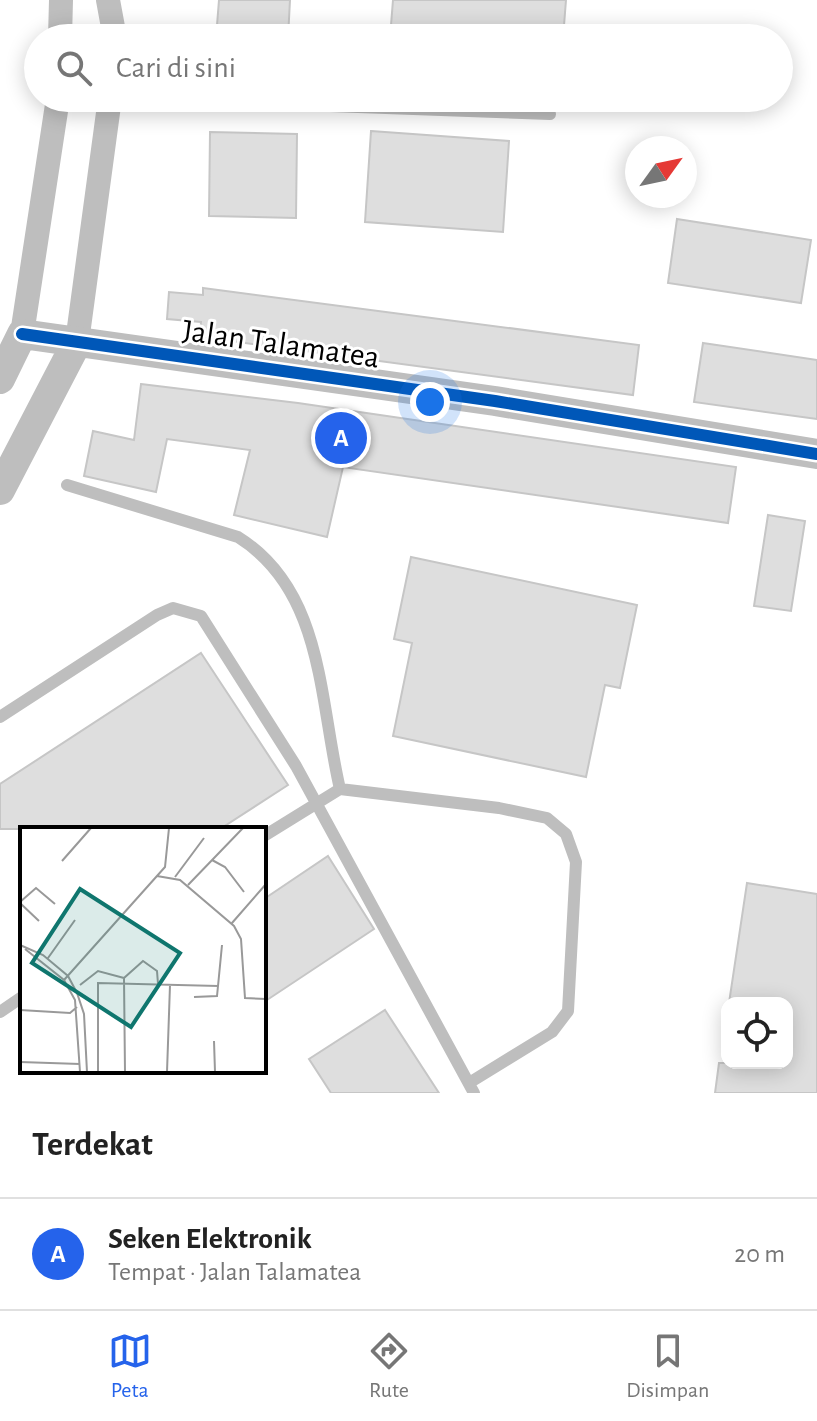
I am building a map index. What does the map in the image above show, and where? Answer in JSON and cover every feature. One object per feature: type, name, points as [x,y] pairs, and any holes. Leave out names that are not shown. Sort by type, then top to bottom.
[{"type":"street","points":[[60,24],[61,0]]},
{"type":"street","points":[[108,0],[112,24]]},
{"type":"street","points":[[0,379],[22,334],[56,112]]},
{"type":"street","points":[[0,490],[77,342],[108,112]]},
{"type":"street","name":"Jalan Talamatea","points":[[22,334],[495,401],[817,454]]},
{"type":"lane","points":[[495,112],[550,114]]},
{"type":"lane","points":[[67,485],[238,537],[261,552],[280,574],[305,620],[321,673],[327,731],[340,789]]},
{"type":"lane","points":[[0,717],[157,615],[173,608],[201,616],[316,801],[471,1088],[552,1032],[568,1011],[576,916],[573,847],[566,834],[547,818],[437,799],[340,789],[316,801],[266,835]]},
{"type":"lane","points":[[0,1012],[20,998]]},
{"type":"building","points":[[219,0],[290,0],[289,24],[217,24]]},
{"type":"building","points":[[393,0],[566,0],[564,24],[391,24]]},
{"type":"building","points":[[371,131],[509,141],[503,232],[365,222]]},
{"type":"building","points":[[210,132],[297,134],[296,218],[209,216]]},
{"type":"building","points":[[677,219],[811,240],[801,303],[668,283]]},
{"type":"building","points":[[203,288],[639,345],[633,395],[200,337],[201,322],[167,319],[169,292],[203,295]]},
{"type":"building","points":[[703,343],[817,360],[817,419],[694,402]]},
{"type":"building","points":[[141,384],[298,403],[736,467],[728,523],[343,467],[327,537],[234,515],[250,450],[167,439],[156,492],[84,476],[93,431],[134,440]]},
{"type":"building","points":[[768,515],[805,521],[791,611],[754,606]]},
{"type":"building","points":[[411,557],[637,605],[620,688],[605,685],[586,777],[393,736],[412,643],[394,639]]},
{"type":"building","points":[[201,653],[288,785],[223,827],[0,829],[0,784]]},
{"type":"building","points":[[328,856],[374,929],[266,1001],[266,898]]},
{"type":"building","points":[[747,883],[817,894],[817,1093],[715,1093],[719,1063],[721,1069],[793,1069],[793,997],[730,997]]},
{"type":"building","points":[[385,1010],[439,1093],[331,1093],[309,1059]]},
{"type":"cycle path","points":[[22,334],[495,401],[817,454]]},
{"type":"place","name":"Seken Elektronik","points":[[341,438]]}]
